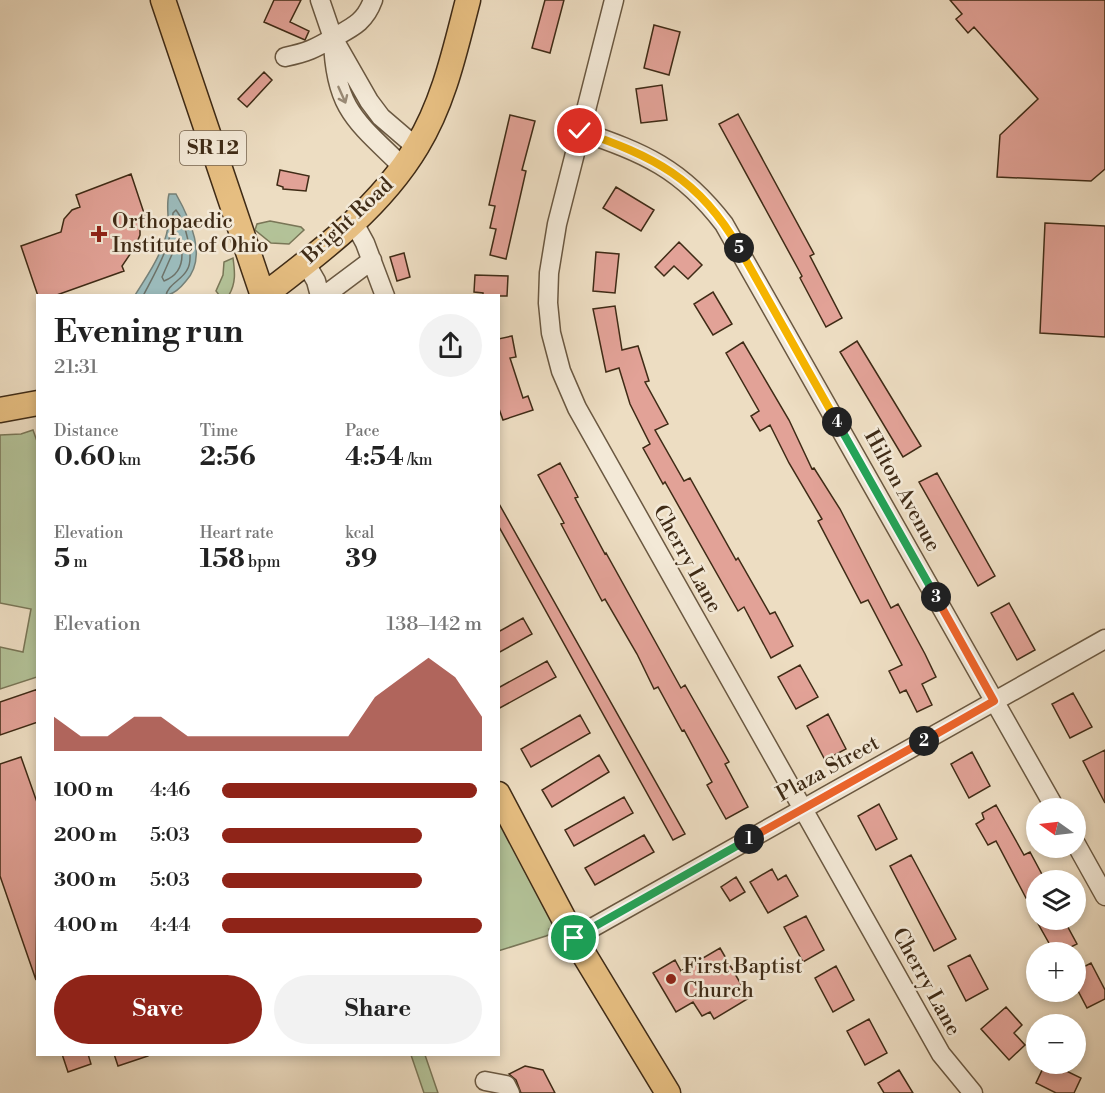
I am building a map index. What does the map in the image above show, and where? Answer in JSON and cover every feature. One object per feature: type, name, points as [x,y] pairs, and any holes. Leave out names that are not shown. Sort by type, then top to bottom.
[{"type":"main road","name":"SR 12","points":[[163,0],[263,294]]},
{"type":"main road","name":"Bright Road","points":[[264,294],[353,222],[403,167],[416,147],[441,96],[468,0]]},
{"type":"main road","points":[[0,410],[36,403]]},
{"type":"main road","points":[[500,798],[574,938],[668,1093]]},
{"type":"street","points":[[320,0],[333,38],[369,101],[381,117],[416,147]]},
{"type":"street","points":[[285,57],[312,50],[357,26],[369,10],[373,0]]},
{"type":"street","name":"Cherry Lane","points":[[614,0],[557,224],[549,273],[548,313],[561,371],[583,419],[941,1054],[973,1093]]},
{"type":"street","points":[[333,38],[334,69],[338,88],[346,106],[365,130],[403,167]]},
{"type":"street","name":"Hilton Avenue","points":[[580,131],[630,148],[666,167],[698,193],[724,224],[1049,798]]},
{"type":"street","points":[[353,222],[365,243],[384,294]]},
{"type":"street","points":[[325,294],[372,260]]},
{"type":"street","points":[[305,262],[321,294]]},
{"type":"street","name":"Plaza Street","points":[[574,938],[1105,639]]},
{"type":"street","points":[[1084,858],[1105,896]]},
{"type":"green space","points":[[270,221],[301,227],[304,230],[289,244],[271,243],[255,230],[257,224]]},
{"type":"green space","points":[[233,258],[233,286],[230,294],[218,294],[216,291],[223,275],[224,262]]},
{"type":"green space","points":[[33,430],[36,438],[36,677],[0,689],[0,647],[23,652],[31,609],[0,603],[0,435],[21,434]]},
{"type":"green space","points":[[500,819],[556,925],[549,929],[551,934],[500,950]]},
{"type":"green space","points":[[411,1056],[425,1056],[438,1093],[424,1093]]},
{"type":"water","points":[[169,194],[176,194],[187,215],[194,238],[196,261],[186,281],[171,294],[136,294],[163,245],[168,227]]},
{"type":"building","points":[[274,0],[301,0],[290,22],[309,31],[305,40],[264,22]]},
{"type":"building","points":[[545,0],[564,0],[550,53],[532,48]]},
{"type":"building","points":[[950,0],[1105,0],[1105,169],[1091,181],[997,177],[1000,135],[1038,99],[974,27],[968,33],[956,19],[962,14]]},
{"type":"building","points":[[654,25],[680,32],[669,75],[644,68]]},
{"type":"building","points":[[264,72],[272,80],[247,107],[238,99]]},
{"type":"building","points":[[662,85],[667,120],[641,123],[636,89]]},
{"type":"building","points":[[738,114],[814,254],[810,256],[842,318],[826,327],[800,278],[802,276],[719,124]]},
{"type":"building","points":[[510,115],[535,121],[522,170],[526,171],[506,259],[490,255],[496,229],[490,228],[495,206],[489,205]]},
{"type":"building","points":[[280,170],[309,176],[306,191],[283,189],[277,185]]},
{"type":"building","name":"Orthopaedic Institute of Ohio","points":[[131,174],[148,225],[140,228],[135,247],[122,266],[124,271],[60,294],[37,294],[21,246],[61,232],[64,219],[72,210],[80,207],[76,195]]},
{"type":"building","points":[[616,187],[654,210],[641,231],[603,208]]},
{"type":"building","points":[[1045,223],[1105,226],[1105,337],[1040,333]]},
{"type":"building","points":[[679,242],[702,265],[688,279],[674,266],[664,276],[655,267]]},
{"type":"building","points":[[596,252],[619,254],[615,293],[593,291]]},
{"type":"building","points":[[404,253],[410,277],[397,281],[390,257]]},
{"type":"building","points":[[475,275],[508,276],[507,296],[474,292]]},
{"type":"building","points":[[713,292],[732,324],[713,335],[694,304]]},
{"type":"building","points":[[615,306],[622,350],[638,346],[649,381],[645,382],[668,424],[655,430],[684,481],[690,478],[736,560],[738,558],[770,614],[775,612],[793,646],[771,658],[744,607],[738,611],[665,482],[663,484],[643,448],[650,444],[630,404],[619,368],[606,372],[593,309]]},
{"type":"building","points":[[512,336],[516,357],[510,358],[523,398],[528,396],[533,410],[503,420],[500,412],[500,339]]},
{"type":"building","points":[[857,341],[921,446],[903,457],[840,352]]},
{"type":"building","points":[[743,342],[789,420],[812,469],[814,468],[840,509],[891,608],[898,604],[925,654],[936,677],[922,684],[932,705],[917,712],[906,690],[900,693],[889,671],[902,665],[868,600],[861,603],[818,521],[822,519],[770,425],[760,431],[751,416],[759,411],[726,353]]},
{"type":"building","points":[[560,463],[578,497],[575,498],[605,554],[681,688],[685,685],[729,762],[725,764],[748,807],[726,819],[707,785],[712,782],[684,730],[682,731],[658,687],[654,689],[637,654],[605,599],[602,601],[538,475]]},
{"type":"building","points":[[937,473],[995,576],[978,586],[919,482]]},
{"type":"building","points":[[500,506],[685,834],[673,840],[500,529]]},
{"type":"building","points":[[1009,603],[1035,650],[1017,660],[991,613]]},
{"type":"building","points":[[523,618],[532,634],[500,652],[500,631]]},
{"type":"building","points":[[547,661],[556,677],[500,708],[500,687]]},
{"type":"building","points":[[800,665],[818,697],[796,709],[778,677]]},
{"type":"building","points":[[36,690],[36,723],[0,735],[0,702]]},
{"type":"building","points":[[1073,693],[1092,727],[1070,738],[1052,704]]},
{"type":"building","points":[[828,714],[846,749],[825,760],[807,726]]},
{"type":"building","points":[[580,715],[590,733],[531,767],[521,749]]},
{"type":"building","points":[[1105,750],[1105,803],[1083,761]]},
{"type":"building","points":[[972,752],[990,786],[969,798],[951,764]]},
{"type":"building","points":[[599,755],[609,772],[552,807],[542,790]]},
{"type":"building","points":[[21,757],[36,799],[36,980],[0,876],[0,764]]},
{"type":"building","points":[[624,797],[633,813],[574,846],[565,830]]},
{"type":"building","points":[[879,804],[897,839],[876,850],[858,816]]},
{"type":"building","points":[[996,805],[1024,855],[1026,854],[1026,858],[1033,858],[1040,870],[1026,870],[1026,898],[996,841],[988,845],[976,824],[984,819],[982,813]]},
{"type":"building","points":[[644,835],[654,852],[595,885],[585,868]]},
{"type":"building","points":[[911,855],[956,939],[934,951],[890,866]]},
{"type":"building","points":[[772,869],[778,880],[786,875],[798,896],[768,913],[750,882]]},
{"type":"building","points":[[736,877],[745,892],[730,901],[721,887]]},
{"type":"building","points":[[806,916],[824,950],[803,962],[784,927]]},
{"type":"building","points":[[1042,930],[1069,930],[1076,942],[1048,942]]},
{"type":"building","name":"First Baptist Church","points":[[720,948],[749,998],[714,1019],[710,1012],[702,1016],[693,1002],[676,1012],[653,973],[675,960],[681,971]]},
{"type":"building","points":[[970,955],[988,989],[966,1001],[948,966]]},
{"type":"building","points":[[1091,963],[1105,990],[1105,999],[1087,1008],[1084,1002],[1086,1002],[1086,966]]},
{"type":"building","points":[[836,966],[854,1000],[833,1012],[815,978]]},
{"type":"building","points":[[1006,1007],[1022,1025],[1014,1033],[1025,1045],[1009,1060],[981,1029]]},
{"type":"building","points":[[869,1019],[887,1053],[865,1065],[847,1031]]},
{"type":"building","points":[[63,1056],[89,1056],[91,1064],[68,1072]]},
{"type":"building","points":[[115,1056],[148,1056],[118,1066]]},
{"type":"building","points":[[525,1066],[543,1070],[555,1093],[521,1093],[516,1080],[509,1074]]},
{"type":"building","points":[[899,1070],[913,1093],[884,1093],[878,1083]]},
{"type":"building","points":[[1040,1074],[1073,1074],[1081,1078],[1074,1093],[1056,1093],[1036,1083]]},
{"type":"place","name":"Orthopaedic Institute of Ohio","points":[[99,234]]},
{"type":"place","name":"First Baptist Church","points":[[671,979]]},
{"type":"route","points":[[574,938],[994,701],[724,224],[698,193],[666,167],[630,148],[580,131]]}]
